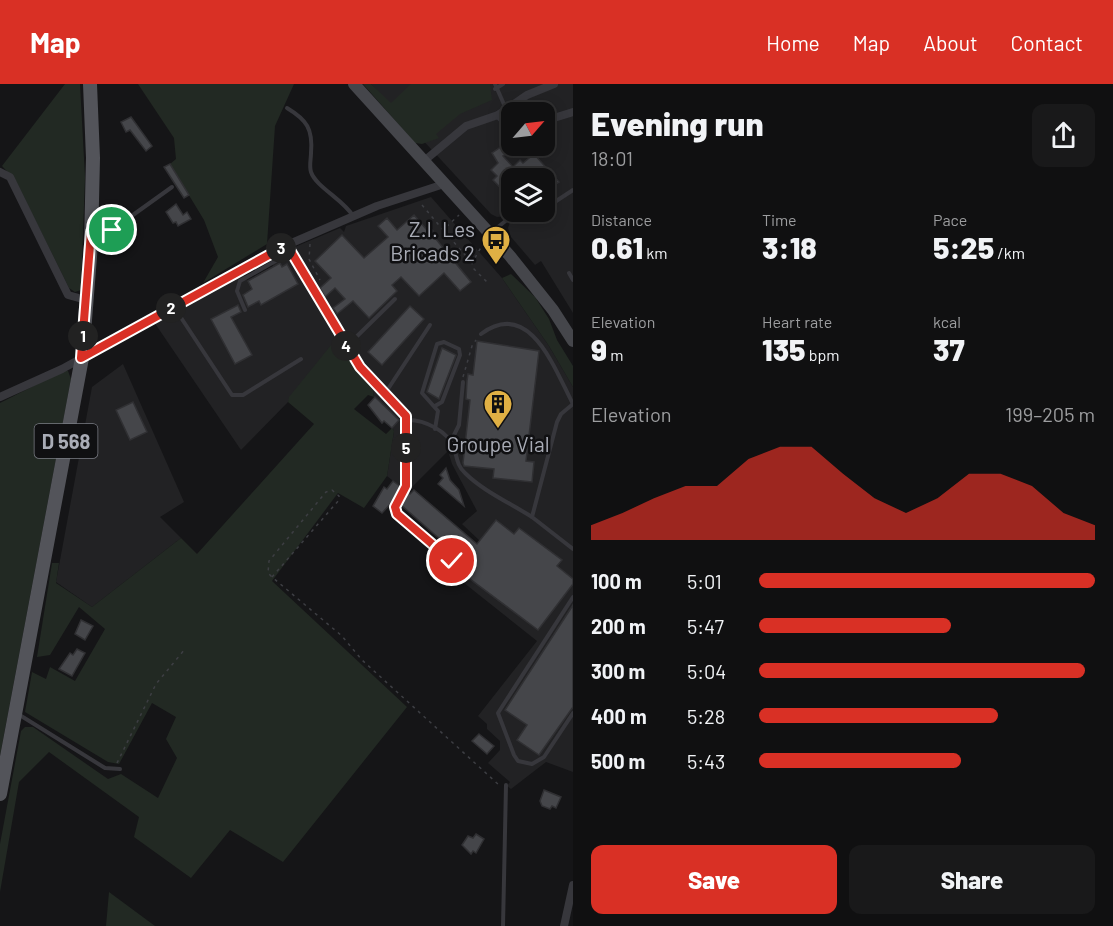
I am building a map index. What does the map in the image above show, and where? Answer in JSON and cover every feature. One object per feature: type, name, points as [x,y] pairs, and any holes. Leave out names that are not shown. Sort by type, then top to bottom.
[{"type":"main road","name":"D 568","points":[[0,794],[81,358],[91,232],[93,159],[90,84]]},
{"type":"main road","points":[[354,84],[534,285],[573,341]]},
{"type":"street","points":[[520,102],[550,85]]},
{"type":"street","points":[[555,118],[573,112]]},
{"type":"street","points":[[424,160],[466,126],[501,113]]},
{"type":"street","points":[[498,115],[501,118]]},
{"type":"street","points":[[0,172],[10,177],[68,295],[86,300]]},
{"type":"street","points":[[0,397],[81,358],[173,307],[258,265],[287,245],[353,217],[444,184]]},
{"type":"street","points":[[287,245],[360,367],[404,411],[407,420],[406,445]]},
{"type":"street","points":[[564,926],[573,885]]},
{"type":"lane","points":[[502,102],[495,86],[503,84]]},
{"type":"lane","points":[[287,108],[302,117],[312,130],[310,166],[314,176],[347,206],[353,217]]},
{"type":"lane","points":[[91,232],[112,230],[172,187]]},
{"type":"lane","points":[[555,201],[573,190]]},
{"type":"lane","points":[[490,234],[504,222]]},
{"type":"lane","points":[[245,310],[238,297],[238,286],[258,265],[279,259]]},
{"type":"lane","points":[[569,273],[573,280]]},
{"type":"lane","points":[[346,346],[396,299]]},
{"type":"lane","points":[[173,307],[232,395],[243,395],[301,359]]},
{"type":"lane","points":[[480,334],[500,324],[514,324],[532,334],[543,347],[573,404],[561,414],[557,422],[532,517]]},
{"type":"lane","points":[[385,393],[430,325]]},
{"type":"lane","points":[[435,406],[442,402],[460,352],[444,342],[437,344],[422,388],[424,397],[435,406],[438,414],[435,429]]},
{"type":"lane","points":[[451,441],[459,425],[463,382]]},
{"type":"lane","points":[[407,420],[419,421],[451,441],[457,462],[466,475],[532,517],[573,549]]},
{"type":"lane","points":[[406,445],[406,486],[395,507],[397,514],[452,561],[457,561],[466,550]]},
{"type":"lane","points":[[573,597],[498,712],[514,756],[525,764],[532,764],[544,757],[573,713]]},
{"type":"lane","points":[[15,712],[105,768],[120,769]]},
{"type":"lane","points":[[503,926],[506,785]]},
{"type":"path","points":[[422,205],[466,256]]},
{"type":"path","points":[[443,230],[466,208]]},
{"type":"path","points":[[488,283],[474,269],[472,263],[490,234]]},
{"type":"path","points":[[308,237],[309,259],[320,280]]},
{"type":"path","points":[[463,382],[472,346],[480,334]]},
{"type":"path","points":[[272,577],[339,500],[332,490],[326,492],[269,561],[267,567],[272,577],[342,636],[362,660],[506,792]]},
{"type":"path","points":[[112,769],[120,759],[156,684],[185,649]]},
{"type":"shaded area","points":[[65,84],[80,84],[85,177],[81,290],[75,292],[69,288],[16,181],[2,166]]},
{"type":"shaded area","points":[[138,84],[294,84],[275,126],[267,244],[203,283],[218,257],[204,220],[170,164],[176,159],[174,138]]},
{"type":"shaded area","points":[[363,84],[371,84],[391,103],[411,84],[490,84],[492,100],[460,114],[436,134],[439,138],[422,144],[415,143]]},
{"type":"shaded area","points":[[371,84],[573,84],[573,313],[541,261],[535,265],[511,237],[508,228],[510,222],[555,222],[555,168],[501,168],[501,216],[491,214]]},
{"type":"shaded area","points":[[431,197],[502,278],[549,346],[573,387],[573,772],[546,762],[511,789],[507,786],[510,782],[488,763],[500,750],[500,741],[487,729],[487,724],[478,716],[537,641],[454,575],[480,541],[462,524],[477,511],[452,464],[448,451],[407,492],[387,476],[394,431],[392,428],[399,419],[374,397],[373,390],[336,340],[288,402],[241,450],[154,322],[243,273],[247,280],[273,266],[270,259],[283,252],[340,228],[344,232],[346,226]]},
{"type":"shaded area","points":[[511,274],[535,297],[549,319],[557,340],[573,366],[573,387],[549,346],[502,278]]},
{"type":"shaded area","points":[[336,339],[373,390],[374,397],[368,395],[354,409],[386,434],[392,428],[394,431],[387,476],[364,508],[338,493],[272,581],[407,707],[283,862],[230,830],[191,878],[134,837],[139,817],[49,752],[19,782],[0,892],[0,844],[21,731],[25,727],[33,727],[108,779],[121,774],[158,798],[177,758],[166,739],[176,717],[152,703],[119,764],[108,762],[25,712],[32,672],[46,679],[50,667],[75,681],[105,629],[79,607],[50,655],[37,657],[52,563],[59,563],[56,583],[92,607],[181,538],[197,554],[314,424],[288,402],[289,397]]},
{"type":"shaded area","points":[[123,364],[184,502],[160,517],[181,538],[92,607],[56,582],[92,387]]},
{"type":"shaded area","points":[[63,371],[68,371],[71,379],[0,756],[0,403]]},
{"type":"shaded area","points":[[109,892],[155,926],[106,926]]},
{"type":"building","points":[[131,117],[152,146],[146,151],[130,130],[126,132],[121,122]]},
{"type":"building","points":[[501,147],[501,156],[513,167],[520,160],[523,163],[532,156],[536,156],[546,168],[501,168],[501,188],[493,180],[497,176],[491,170],[498,163],[492,153]]},
{"type":"building","points":[[170,164],[189,195],[184,198],[164,167]]},
{"type":"building","points":[[176,204],[183,215],[187,212],[191,219],[178,226],[176,222],[173,223],[166,212]]},
{"type":"building","points":[[414,215],[426,229],[429,226],[433,231],[431,233],[471,282],[460,291],[444,273],[419,296],[401,277],[392,285],[397,291],[369,318],[353,301],[337,314],[333,308],[345,299],[335,288],[325,297],[320,288],[331,278],[315,261],[342,235],[364,258],[388,237],[378,226],[387,218],[397,230]]},
{"type":"building","points":[[280,263],[282,267],[287,264],[298,284],[261,305],[259,301],[248,307],[243,295],[252,289],[248,281]]},
{"type":"building","points":[[238,305],[241,312],[231,317],[252,355],[235,364],[211,319]]},
{"type":"building","points":[[410,306],[424,319],[382,365],[368,352]]},
{"type":"building","name":"Groupe Vial","points":[[477,341],[539,351],[526,461],[534,462],[532,482],[493,478],[494,469],[464,466],[470,400],[466,399],[467,381],[468,374],[473,375]]},
{"type":"building","points":[[442,348],[456,355],[439,399],[427,392]]},
{"type":"building","points":[[375,397],[399,420],[392,428],[384,421],[382,423],[368,405]]},
{"type":"building","points":[[133,402],[147,432],[130,440],[116,410]]},
{"type":"building","points":[[446,468],[450,480],[459,490],[464,506],[438,484],[443,478],[440,475]]},
{"type":"building","points":[[393,481],[401,487],[394,500],[382,513],[373,506],[384,487],[387,489]]},
{"type":"building","points":[[414,490],[477,544],[496,520],[514,534],[519,528],[562,560],[557,566],[573,579],[573,584],[538,630],[458,570],[470,552],[469,547],[464,546],[457,554],[401,505],[408,492],[410,494]]},
{"type":"building","points":[[573,605],[573,707],[539,755],[517,740],[527,725],[505,710]]},
{"type":"building","points":[[81,620],[93,626],[85,640],[75,634]]},
{"type":"building","points":[[77,649],[85,653],[72,676],[59,669],[70,653],[73,655]]},
{"type":"building","points":[[479,734],[494,746],[487,754],[472,741]]},
{"type":"building","points":[[544,790],[561,797],[556,808],[552,806],[550,809],[542,806],[540,801]]},
{"type":"building","points":[[476,834],[484,839],[476,853],[473,851],[471,854],[462,845],[468,836],[473,838]]},
{"type":"place","name":"Z.I. Les Bricads 2","points":[[496,266]]},
{"type":"place","name":"Groupe Vial","points":[[498,430]]},
{"type":"route","points":[[112,230],[91,232],[81,358],[287,245],[360,367],[404,411],[408,422],[406,486],[395,507],[397,514],[452,561]]}]
